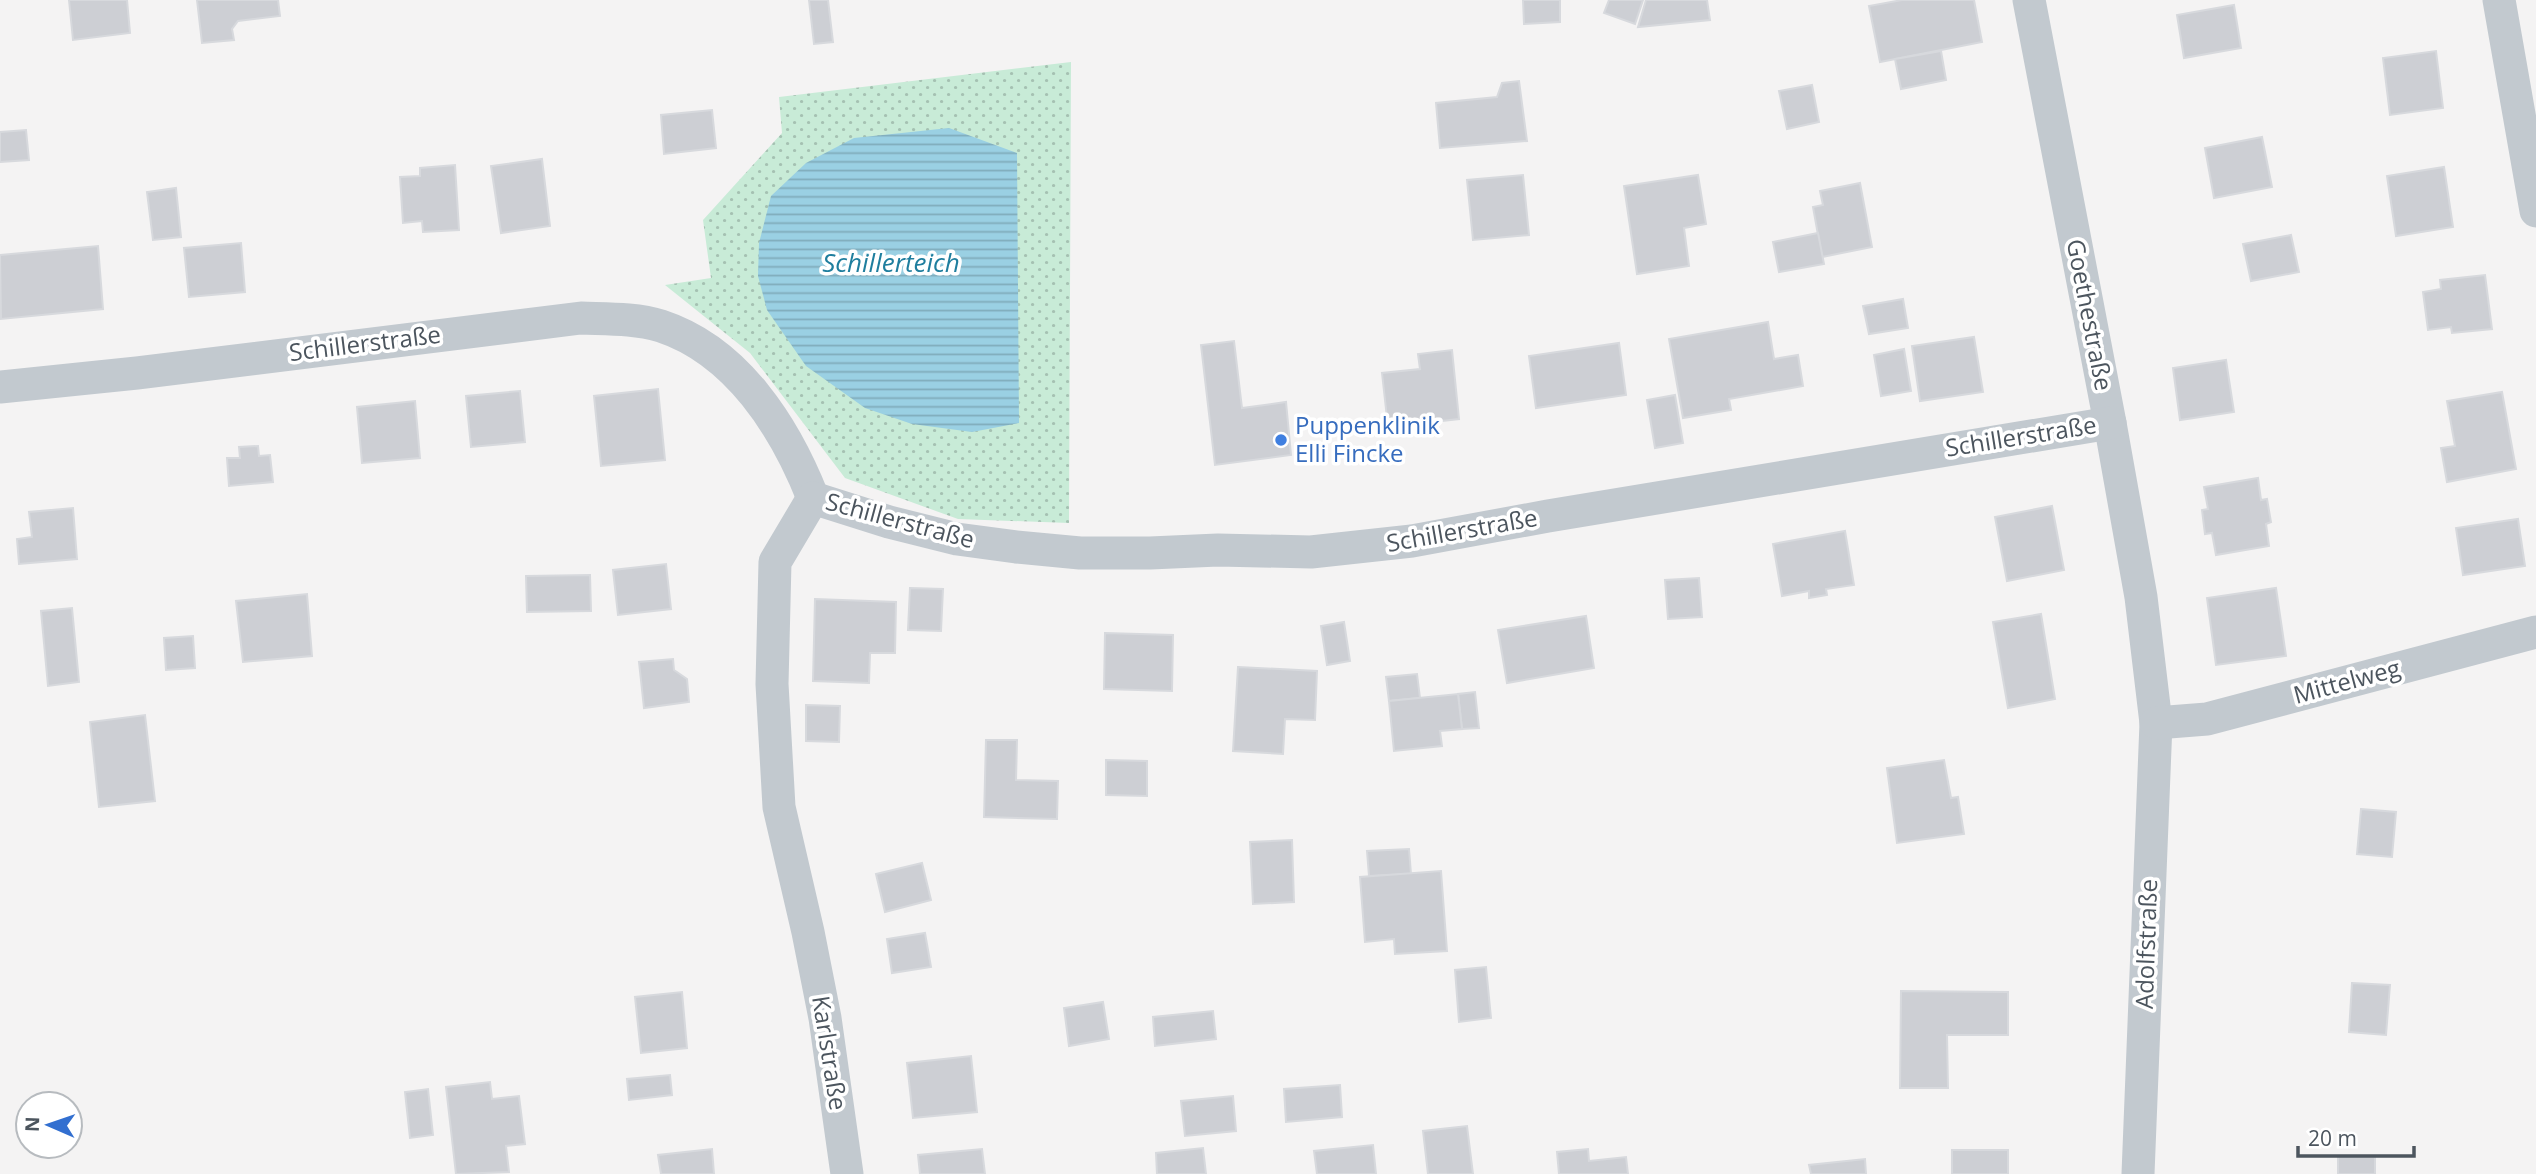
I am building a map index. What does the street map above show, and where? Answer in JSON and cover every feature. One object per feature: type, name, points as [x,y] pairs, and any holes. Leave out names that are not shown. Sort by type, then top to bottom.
[{"type":"street","name":"Goethestraße","points":[[2029,0],[2141,597],[2156,719]]},
{"type":"street","points":[[2498,0],[2536,211]]},
{"type":"street","name":"Schillerstraße","points":[[0,387],[136,373],[581,318],[626,319],[659,326],[688,337],[739,377],[769,413],[799,463],[813,498]]},
{"type":"street","name":"Schillerstraße","points":[[813,498],[889,522],[957,539],[1016,547],[1080,553],[1150,554],[1218,550],[1311,552],[1412,541],[2110,423]]},
{"type":"street","name":"Schillerstraße","points":[[808,932],[779,807],[772,684],[775,562],[813,498]]},
{"type":"street","name":"Mittelweg","points":[[2156,719],[2207,719],[2536,632]]},
{"type":"street","name":"Adolfstraße","points":[[2138,1174],[2156,719]]},
{"type":"street","name":"Karlstraße","points":[[808,932],[825,1018],[847,1174]]},
{"type":"green space","points":[[1071,62],[1069,523],[958,519],[845,478],[750,353],[665,285],[711,278],[703,220],[782,133],[779,97]]},
{"type":"water","name":"Schillerteich","points":[[949,128],[1017,153],[1019,423],[972,432],[912,424],[865,408],[806,366],[767,310],[758,276],[759,243],[771,196],[806,163],[854,138]]},
{"type":"building","points":[[69,0],[127,0],[130,33],[73,40]]},
{"type":"building","points":[[197,0],[278,0],[280,16],[238,21],[232,29],[234,40],[202,43]]},
{"type":"building","points":[[809,0],[828,0],[833,42],[814,44]]},
{"type":"building","points":[[1523,0],[1560,0],[1560,22],[1524,24]]},
{"type":"building","points":[[1609,0],[1643,0],[1635,24],[1604,13]]},
{"type":"building","points":[[1646,0],[1707,0],[1710,20],[1638,27]]},
{"type":"building","points":[[1902,0],[1974,0],[1982,42],[1880,62],[1869,6]]},
{"type":"building","points":[[2234,5],[2241,48],[2184,58],[2177,15]]},
{"type":"building","points":[[1941,51],[1946,80],[1901,89],[1895,59]]},
{"type":"building","points":[[2436,51],[2443,108],[2390,115],[2383,58]]},
{"type":"building","points":[[1519,81],[1527,141],[1440,148],[1436,103],[1497,97],[1502,83]]},
{"type":"building","points":[[1812,85],[1819,122],[1787,129],[1779,91]]},
{"type":"building","points":[[712,110],[716,148],[664,154],[661,115]]},
{"type":"building","points":[[26,130],[29,160],[0,162],[0,132]]},
{"type":"building","points":[[2262,137],[2272,187],[2214,198],[2205,148]]},
{"type":"building","points":[[542,159],[550,226],[501,233],[491,166]]},
{"type":"building","points":[[455,165],[459,230],[423,232],[422,221],[403,223],[400,177],[420,176],[420,168]]},
{"type":"building","points":[[2444,167],[2453,227],[2396,236],[2387,176]]},
{"type":"building","points":[[1523,175],[1529,235],[1473,240],[1467,180]]},
{"type":"building","points":[[1698,175],[1706,224],[1684,228],[1689,266],[1637,274],[1624,186]]},
{"type":"building","points":[[1860,183],[1872,247],[1822,257],[1813,207],[1823,205],[1820,191]]},
{"type":"building","points":[[176,188],[181,237],[153,240],[147,192]]},
{"type":"building","points":[[1818,233],[1824,264],[1779,272],[1773,242]]},
{"type":"building","points":[[2291,235],[2299,272],[2251,281],[2243,244]]},
{"type":"building","points":[[241,243],[245,292],[189,297],[184,248]]},
{"type":"building","points":[[98,246],[103,309],[1,319],[0,255]]},
{"type":"building","points":[[2485,275],[2492,329],[2452,333],[2451,327],[2428,330],[2423,292],[2441,289],[2440,280]]},
{"type":"building","points":[[1903,299],[1908,328],[1869,334],[1863,306]]},
{"type":"building","points":[[1768,322],[1774,359],[1798,355],[1803,386],[1729,399],[1731,410],[1683,418],[1669,339]]},
{"type":"building","points":[[1974,337],[1983,392],[1920,401],[1912,346]]},
{"type":"building","points":[[1234,341],[1242,408],[1286,402],[1291,455],[1215,465],[1201,345]]},
{"type":"building","points":[[1619,343],[1626,395],[1536,408],[1529,356]]},
{"type":"building","points":[[1904,349],[1911,391],[1881,396],[1874,355]]},
{"type":"building","points":[[1452,350],[1459,419],[1388,427],[1382,373],[1420,369],[1418,354]]},
{"type":"building","points":[[2226,360],[2234,412],[2180,420],[2173,368]]},
{"type":"building","points":[[658,389],[665,460],[601,466],[594,396]]},
{"type":"building","points":[[520,391],[525,442],[471,447],[466,396]]},
{"type":"building","points":[[2502,392],[2516,469],[2447,482],[2441,448],[2455,446],[2447,401]]},
{"type":"building","points":[[1675,395],[1683,443],[1655,448],[1647,400]]},
{"type":"building","points":[[415,401],[420,458],[362,463],[357,407]]},
{"type":"building","points":[[258,446],[259,456],[270,455],[273,482],[229,486],[227,458],[240,458],[239,447]]},
{"type":"building","points":[[2258,478],[2261,500],[2267,499],[2271,522],[2266,524],[2269,546],[2216,555],[2212,533],[2205,534],[2202,510],[2208,509],[2204,487]]},
{"type":"building","points":[[2052,506],[2064,570],[2007,581],[1995,517]]},
{"type":"building","points":[[73,508],[77,559],[19,564],[17,539],[32,537],[29,512]]},
{"type":"building","points":[[2518,519],[2525,566],[2463,575],[2456,528]]},
{"type":"building","points":[[1845,531],[1854,585],[1826,589],[1827,595],[1809,598],[1809,591],[1782,596],[1773,544]]},
{"type":"building","points":[[666,564],[671,609],[618,615],[613,570]]},
{"type":"building","points":[[590,575],[591,611],[527,612],[526,576]]},
{"type":"building","points":[[1699,578],[1702,617],[1668,619],[1665,580]]},
{"type":"building","points":[[910,588],[943,589],[941,631],[908,630]]},
{"type":"building","points":[[2276,588],[2286,656],[2216,665],[2207,598]]},
{"type":"building","points":[[307,594],[312,656],[243,662],[236,601]]},
{"type":"building","points":[[815,599],[896,602],[895,653],[870,653],[869,683],[813,681]]},
{"type":"building","points":[[72,608],[79,682],[48,686],[41,611]]},
{"type":"building","points":[[2041,614],[2055,699],[2008,708],[1993,622]]},
{"type":"building","points":[[1586,616],[1594,668],[1507,683],[1498,630]]},
{"type":"building","points":[[1344,622],[1350,661],[1327,665],[1321,626]]},
{"type":"building","points":[[1105,633],[1173,635],[1172,691],[1104,689]]},
{"type":"building","points":[[193,636],[195,668],[166,670],[164,638]]},
{"type":"building","points":[[673,659],[674,670],[687,679],[689,702],[644,708],[639,662]]},
{"type":"building","points":[[1238,667],[1317,671],[1315,720],[1285,719],[1283,754],[1233,751]]},
{"type":"building","points":[[1417,674],[1420,698],[1389,701],[1386,677]]},
{"type":"building","points":[[1475,692],[1479,728],[1462,729],[1458,694]]},
{"type":"building","points":[[1458,694],[1462,729],[1440,731],[1442,746],[1394,751],[1389,701]]},
{"type":"building","points":[[806,705],[840,706],[839,742],[806,741]]},
{"type":"building","points":[[145,715],[155,801],[99,807],[90,722]]},
{"type":"building","points":[[986,740],[1017,740],[1016,780],[1058,781],[1057,819],[984,817]]},
{"type":"building","points":[[1106,760],[1147,761],[1147,796],[1106,795]]},
{"type":"building","points":[[1944,760],[1951,798],[1958,797],[1964,834],[1897,843],[1887,768]]},
{"type":"building","points":[[2361,809],[2396,812],[2392,857],[2357,854]]},
{"type":"building","points":[[1292,840],[1294,902],[1253,904],[1250,842]]},
{"type":"building","points":[[1409,849],[1411,874],[1369,876],[1367,851]]},
{"type":"building","points":[[922,863],[931,900],[885,912],[876,874]]},
{"type":"building","points":[[1441,871],[1447,951],[1395,954],[1394,939],[1365,942],[1360,877]]},
{"type":"building","points":[[925,933],[931,967],[892,973],[887,939]]},
{"type":"building","points":[[1486,967],[1491,1018],[1459,1022],[1455,970]]},
{"type":"building","points":[[2352,983],[2390,985],[2386,1035],[2349,1032]]},
{"type":"building","points":[[1901,991],[2008,992],[2008,1035],[1947,1035],[1948,1088],[1900,1088]]},
{"type":"building","points":[[682,992],[687,1048],[641,1053],[635,997]]},
{"type":"building","points":[[1103,1002],[1109,1039],[1069,1046],[1064,1008]]},
{"type":"building","points":[[1213,1011],[1216,1039],[1155,1046],[1153,1017]]},
{"type":"building","points":[[971,1056],[977,1112],[913,1118],[907,1063]]},
{"type":"building","points":[[670,1075],[672,1095],[629,1100],[627,1079]]},
{"type":"building","points":[[490,1082],[492,1099],[519,1096],[525,1144],[506,1146],[509,1172],[456,1174],[446,1087]]},
{"type":"building","points":[[1340,1085],[1342,1117],[1286,1122],[1284,1089]]},
{"type":"building","points":[[428,1089],[433,1135],[410,1138],[405,1092]]},
{"type":"building","points":[[1233,1096],[1236,1131],[1185,1136],[1181,1101]]},
{"type":"building","points":[[1467,1126],[1473,1174],[1428,1174],[1423,1131]]},
{"type":"building","points":[[1373,1145],[1376,1174],[1317,1174],[1314,1151]]},
{"type":"building","points":[[1203,1148],[1206,1174],[1157,1174],[1156,1153]]},
{"type":"building","points":[[712,1149],[714,1174],[661,1174],[658,1155]]},
{"type":"building","points":[[982,1149],[985,1174],[920,1174],[918,1155]]},
{"type":"building","points":[[1588,1149],[1589,1161],[1626,1157],[1628,1174],[1559,1174],[1557,1152]]},
{"type":"building","points":[[1952,1150],[2008,1150],[2008,1174],[1952,1174]]},
{"type":"building","points":[[2338,1156],[2375,1157],[2375,1174],[2338,1174]]},
{"type":"building","points":[[1865,1159],[1866,1174],[1811,1174],[1809,1165]]},
{"type":"place","name":"Puppenklinik Elli Fincke","points":[[1281,440]]}]
